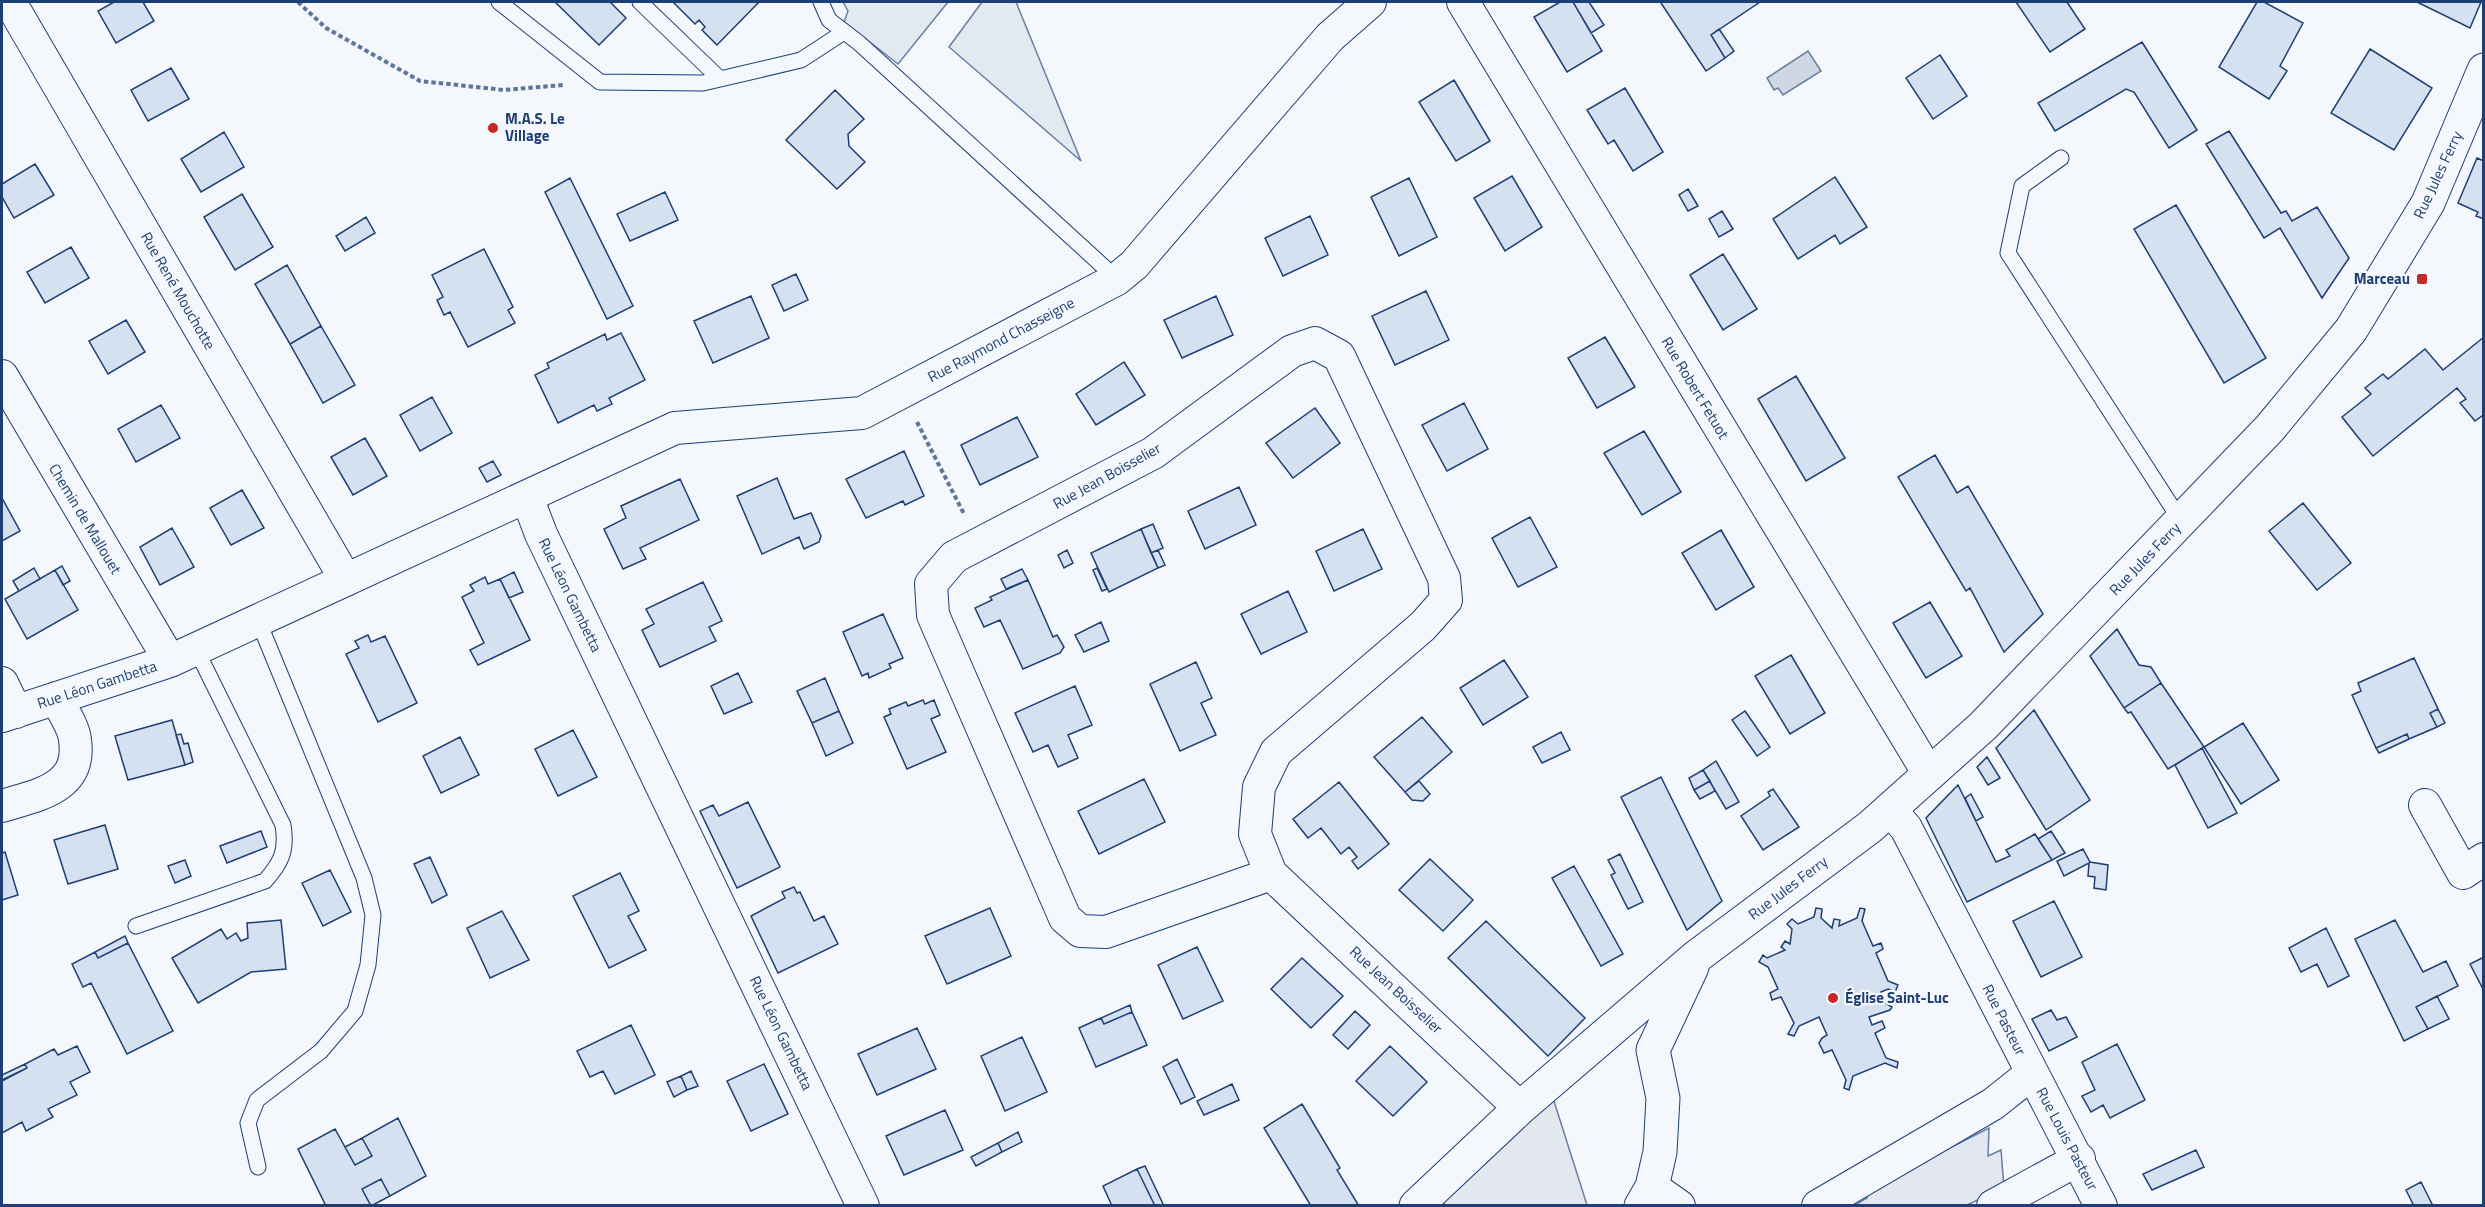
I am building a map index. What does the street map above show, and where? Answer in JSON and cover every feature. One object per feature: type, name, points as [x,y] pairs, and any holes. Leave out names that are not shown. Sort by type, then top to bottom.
[{"type":"street","name":"Rue René Mouchotte","points":[[10,2],[346,580]]},
{"type":"street","name":"Rue Raymond Chasseigne","points":[[527,498],[675,428],[862,413],[1118,279],[1134,265],[1330,37],[1370,2]]},
{"type":"street","name":"Rue Robert Fetuot","points":[[1463,2],[1929,774]]},
{"type":"street","name":"Rue Jules Ferry","points":[[1416,1206],[1520,1108],[1696,957],[1890,810],[1983,726],[2270,429],[2350,330],[2428,203],[2484,70]]},
{"type":"street","name":"Rue Jean Boisselier","points":[[1271,874],[1107,932],[1080,931],[1065,918],[933,615],[931,584],[954,557],[1153,453],[1292,351],[1315,343],[1339,356],[1444,578],[1446,600],[1422,626],[1276,752],[1258,787],[1256,834],[1271,874],[1520,1108]]},
{"type":"street","name":"Chemin de Mallouet","points":[[2,376],[183,655]]},
{"type":"street","name":"Rue Léon Gambetta","points":[[9,714],[183,655],[527,498],[541,534],[863,1206]]},
{"type":"street","points":[[2,683],[9,714]]},
{"type":"street","points":[[2,806],[52,791],[72,771],[75,739],[56,698]]},
{"type":"street","points":[[2425,805],[2463,873],[2484,859]]},
{"type":"street","name":"Rue Pasteur","points":[[1818,1206],[1993,1104],[2031,1073],[1906,828],[1890,810]]},
{"type":"street","name":"Rue Jules Ferry","points":[[1653,1050],[1696,957]]},
{"type":"street","points":[[1597,1042],[1624,1043],[1653,1050],[1663,1098],[1660,1152],[1646,1196],[1678,1206]]},
{"type":"street","name":"Rue Louis Pasteur","points":[[2031,1073],[2079,1159],[2101,1206]]},
{"type":"street","points":[[1993,1206],[2079,1159]]},
{"type":"lane","points":[[499,2],[600,82],[703,83],[801,60],[844,32]]},
{"type":"lane","points":[[640,2],[720,79]]},
{"type":"lane","points":[[821,2],[829,20],[1118,279]]},
{"type":"lane","points":[[2061,158],[2022,186],[2008,253],[2181,521]]},
{"type":"lane","points":[[258,620],[364,878],[373,915],[368,965],[355,1011],[321,1051],[256,1100],[248,1122],[258,1167]]},
{"type":"lane","points":[[136,926],[266,881],[281,864],[286,844],[284,825],[183,655]]},
{"type":"path","points":[[298,2],[326,28],[420,81],[504,90],[600,82]]},
{"type":"path","points":[[901,392],[980,544]]},
{"type":"shaded area","points":[[843,2],[948,2],[898,64],[844,22],[848,11]]},
{"type":"shaded area","points":[[982,2],[1016,2],[1081,161],[949,47]]},
{"type":"shaded area","points":[[1808,51],[1821,71],[1783,95],[1778,88],[1774,90],[1767,78]]},
{"type":"shaded area","points":[[1552,1095],[1587,1205],[1446,1206],[1440,1199]]},
{"type":"shaded area","points":[[1989,1128],[1988,1156],[2001,1150],[2004,1188],[1967,1205],[1853,1206],[1867,1198],[1869,1189]]},
{"type":"building","points":[[114,2],[143,2],[154,21],[116,43],[98,11]]},
{"type":"building","points":[[555,2],[610,2],[626,18],[599,45]]},
{"type":"building","points":[[673,2],[759,2],[717,45],[702,30],[705,27],[699,20],[695,24]]},
{"type":"building","points":[[1560,2],[1573,2],[1602,51],[1567,72],[1534,17]]},
{"type":"building","points":[[1573,2],[1589,2],[1604,25],[1591,33]]},
{"type":"building","points":[[1760,2],[1711,35],[1725,58],[1706,71],[1661,3]]},
{"type":"building","points":[[2016,2],[2067,2],[2085,29],[2050,52]]},
{"type":"building","points":[[2257,2],[2264,2],[2303,23],[2280,66],[2287,71],[2269,99],[2219,67]]},
{"type":"building","points":[[2417,2],[2481,2],[2470,28]]},
{"type":"building","points":[[1719,29],[1734,51],[1725,58],[1711,35]]},
{"type":"building","points":[[2142,42],[2197,130],[2169,148],[2134,92],[2126,89],[2055,131],[2038,103]]},
{"type":"building","points":[[2370,49],[2432,88],[2394,150],[2331,113]]},
{"type":"building","points":[[1940,55],[1967,96],[1933,119],[1906,78]]},
{"type":"building","points":[[171,68],[189,99],[148,121],[131,90]]},
{"type":"building","points":[[1454,80],[1490,141],[1456,161],[1419,102]]},
{"type":"building","points":[[1625,88],[1663,152],[1633,171],[1614,140],[1608,144],[1587,110]]},
{"type":"building","points":[[835,90],[864,119],[848,134],[849,146],[865,162],[837,189],[786,140]]},
{"type":"building","points":[[2229,131],[2281,213],[2286,211],[2292,221],[2317,207],[2349,258],[2322,298],[2280,228],[2264,238],[2206,144]]},
{"type":"building","points":[[224,132],[244,167],[201,192],[181,159]]},
{"type":"building","points":[[2477,158],[2484,161],[2484,219],[2476,216],[2478,212],[2458,203]]},
{"type":"building","points":[[35,164],[54,195],[14,218],[2,197],[2,184]]},
{"type":"building","points":[[1512,176],[1542,227],[1505,251],[1474,198]]},
{"type":"building","points":[[1835,177],[1867,227],[1840,244],[1835,235],[1798,259],[1773,219]]},
{"type":"building","points":[[570,178],[633,306],[607,319],[545,192]]},
{"type":"building","points":[[1409,178],[1437,237],[1399,256],[1371,197]]},
{"type":"building","points":[[1688,189],[1698,206],[1688,211],[1679,195]]},
{"type":"building","points":[[665,192],[678,220],[630,241],[617,214]]},
{"type":"building","points":[[242,194],[273,247],[235,270],[204,217]]},
{"type":"building","points":[[2176,205],[2266,358],[2224,383],[2134,229]]},
{"type":"building","points":[[1722,211],[1733,229],[1719,237],[1709,219]]},
{"type":"building","points":[[1310,216],[1328,255],[1283,276],[1265,238]]},
{"type":"building","points":[[366,217],[375,233],[345,251],[336,236]]},
{"type":"building","points":[[71,247],[89,278],[45,303],[27,272]]},
{"type":"building","points":[[484,249],[513,307],[508,310],[515,323],[468,347],[450,312],[444,315],[437,300],[443,297],[432,275]]},
{"type":"building","points":[[1723,254],[1757,309],[1723,330],[1690,275]]},
{"type":"building","points":[[287,265],[321,326],[290,344],[255,284]]},
{"type":"building","points":[[796,274],[808,300],[784,311],[772,285]]},
{"type":"building","points":[[1426,291],[1449,340],[1395,365],[1372,316]]},
{"type":"building","points":[[751,296],[769,338],[713,363],[694,321]]},
{"type":"building","points":[[1216,296],[1233,335],[1182,358],[1164,320]]},
{"type":"building","points":[[126,320],[145,352],[108,374],[89,341]]},
{"type":"building","points":[[321,326],[355,385],[323,403],[290,344]]},
{"type":"building","points":[[621,333],[645,380],[609,398],[612,404],[597,411],[594,405],[558,423],[535,375],[549,368],[547,363],[605,334],[607,340]]},
{"type":"building","points":[[1605,337],[1635,387],[1597,408],[1568,358]]},
{"type":"building","points":[[2484,337],[2484,418],[2482,416],[2475,421],[2460,403],[2466,399],[2457,388],[2373,456],[2342,417],[2371,394],[2365,388],[2383,374],[2388,379],[2425,349],[2443,370]]},
{"type":"building","points":[[1124,362],[1145,395],[1096,425],[1076,394]]},
{"type":"building","points":[[1796,376],[1845,458],[1806,481],[1758,399]]},
{"type":"building","points":[[432,397],[452,433],[420,451],[400,415]]},
{"type":"building","points":[[1464,403],[1488,449],[1447,471],[1422,425]]},
{"type":"building","points":[[161,405],[180,438],[136,462],[118,429]]},
{"type":"building","points":[[1315,408],[1340,443],[1293,478],[1266,443]]},
{"type":"building","points":[[1017,417],[1038,457],[980,485],[961,445]]},
{"type":"building","points":[[1644,431],[1681,492],[1642,515],[1604,453]]},
{"type":"building","points":[[365,438],[387,476],[353,495],[331,457]]},
{"type":"building","points":[[904,451],[924,496],[905,505],[903,501],[866,518],[846,479]]},
{"type":"building","points":[[1935,455],[1957,493],[1968,486],[2043,614],[2004,652],[1970,588],[1966,591],[1898,477]]},
{"type":"building","points":[[493,461],[501,475],[487,482],[479,468]]},
{"type":"building","points":[[777,478],[794,519],[811,513],[821,536],[819,542],[804,549],[799,537],[762,554],[737,496]]},
{"type":"building","points":[[680,479],[699,520],[640,548],[646,559],[623,569],[604,529],[626,518],[621,506]]},
{"type":"building","points":[[1239,487],[1256,525],[1205,549],[1188,511]]},
{"type":"building","points":[[242,490],[264,528],[231,545],[210,508]]},
{"type":"building","points":[[2,498],[20,531],[2,541]]},
{"type":"building","points":[[2303,503],[2351,563],[2317,590],[2269,531]]},
{"type":"building","points":[[1530,517],[1557,567],[1518,587],[1492,538]]},
{"type":"building","points":[[1153,524],[1163,548],[1151,553],[1141,529]]},
{"type":"building","points":[[172,528],[194,567],[160,585],[140,547]]},
{"type":"building","points":[[1141,529],[1158,568],[1109,592],[1091,553]]},
{"type":"building","points":[[1363,529],[1382,569],[1334,591],[1316,551]]},
{"type":"building","points":[[1721,530],[1754,587],[1716,610],[1682,553]]},
{"type":"building","points":[[1067,550],[1073,563],[1064,568],[1058,555]]},
{"type":"building","points":[[1158,550],[1165,565],[1158,568],[1151,553]]},
{"type":"building","points":[[62,566],[70,581],[63,585],[55,570]]},
{"type":"building","points":[[34,568],[40,579],[19,591],[13,581]]},
{"type":"building","points":[[1097,568],[1107,589],[1102,591],[1093,570]]},
{"type":"building","points":[[1022,569],[1028,580],[1006,589],[1001,579]]},
{"type":"building","points":[[55,570],[78,610],[27,639],[5,599]]},
{"type":"building","points":[[514,572],[523,592],[509,598],[500,579]]},
{"type":"building","points":[[485,577],[488,584],[500,579],[530,640],[478,665],[470,650],[484,643],[462,597],[474,591],[470,585]]},
{"type":"building","points":[[1028,580],[1053,637],[1057,635],[1064,647],[1060,653],[1023,669],[1000,620],[984,627],[975,608],[992,600],[990,597]]},
{"type":"building","points":[[703,582],[722,621],[709,627],[716,641],[660,667],[642,630],[654,624],[646,609]]},
{"type":"building","points":[[1288,591],[1307,632],[1261,654],[1241,614]]},
{"type":"building","points":[[1930,602],[1962,656],[1926,678],[1893,623]]},
{"type":"building","points":[[883,614],[903,658],[889,664],[891,668],[869,678],[868,673],[862,676],[843,632]]},
{"type":"building","points":[[1101,622],[1109,641],[1084,652],[1075,635]]},
{"type":"building","points":[[2117,629],[2139,665],[2151,667],[2161,683],[2124,708],[2090,656]]},
{"type":"building","points":[[368,635],[371,642],[385,636],[417,703],[378,722],[346,654],[359,648],[355,641]]},
{"type":"building","points":[[1791,655],[1825,713],[1790,734],[1755,676]]},
{"type":"building","points":[[2414,658],[2438,709],[2430,713],[2437,727],[2409,739],[2407,734],[2376,748],[2352,695],[2361,691],[2358,683]]},
{"type":"building","points":[[1504,660],[1528,697],[1483,725],[1460,688]]},
{"type":"building","points":[[1196,662],[1212,698],[1201,703],[1216,735],[1180,751],[1150,684]]},
{"type":"building","points":[[738,673],[752,702],[724,714],[711,686]]},
{"type":"building","points":[[825,678],[839,711],[812,723],[797,691]]},
{"type":"building","points":[[2161,683],[2204,747],[2168,769],[2131,712],[2128,713],[2124,708]]},
{"type":"building","points":[[1075,686],[1092,725],[1068,735],[1078,758],[1058,767],[1048,745],[1033,752],[1015,713]]},
{"type":"building","points":[[923,700],[925,704],[934,700],[940,715],[931,719],[946,752],[907,769],[884,717],[891,714],[889,709],[906,702],[908,706]]},
{"type":"building","points":[[2438,709],[2445,723],[2437,727],[2430,713]]},
{"type":"building","points":[[2034,710],[2090,800],[2046,830],[1996,748]]},
{"type":"building","points":[[839,711],[853,743],[826,756],[812,723]]},
{"type":"building","points":[[1745,711],[1770,747],[1757,756],[1732,720]]},
{"type":"building","points":[[1422,717],[1452,752],[1405,792],[1374,757]]},
{"type":"building","points":[[172,720],[185,765],[128,780],[115,736]]},
{"type":"building","points":[[2243,723],[2279,780],[2241,804],[2204,747]]},
{"type":"building","points":[[573,730],[597,777],[558,796],[535,749]]},
{"type":"building","points":[[1561,732],[1570,750],[1542,763],[1533,747]]},
{"type":"building","points":[[181,734],[184,744],[188,743],[193,762],[185,765],[176,735]]},
{"type":"building","points":[[2407,734],[2409,739],[2379,753],[2376,748]]},
{"type":"building","points":[[460,737],[479,775],[441,793],[423,756]]},
{"type":"building","points":[[2202,748],[2237,813],[2208,828],[2175,765]]},
{"type":"building","points":[[1987,757],[2000,778],[1988,785],[1977,767]]},
{"type":"building","points":[[1716,761],[1739,802],[1726,809],[1703,770]]},
{"type":"building","points":[[1703,770],[1710,781],[1694,790],[1689,778]]},
{"type":"building","points":[[1661,777],[1722,901],[1687,930],[1621,797]]},
{"type":"building","points":[[1144,779],[1165,822],[1099,854],[1078,811]]},
{"type":"building","points":[[1419,781],[1430,794],[1423,801],[1412,800],[1405,792]]},
{"type":"building","points":[[1710,781],[1715,791],[1700,799],[1694,790]]},
{"type":"building","points":[[1339,782],[1389,844],[1358,869],[1352,861],[1357,857],[1349,847],[1341,854],[1321,828],[1308,838],[1293,819]]},
{"type":"building","points":[[1958,785],[1996,862],[2010,856],[2006,850],[2035,834],[2052,860],[1967,902],[1926,818]]},
{"type":"building","points":[[1773,789],[1799,827],[1763,850],[1741,816],[1770,796],[1768,792]]},
{"type":"building","points":[[1971,794],[1983,817],[1976,821],[1965,798]]},
{"type":"building","points":[[748,802],[780,867],[737,888],[700,811],[713,805],[719,816]]},
{"type":"building","points":[[105,825],[118,869],[68,884],[54,840]]},
{"type":"building","points":[[261,831],[267,847],[227,863],[220,846]]},
{"type":"building","points":[[2051,831],[2065,853],[2052,860],[2038,839]]},
{"type":"building","points":[[2083,849],[2090,862],[2108,865],[2106,890],[2094,888],[2095,877],[2088,876],[2089,863],[2064,876],[2057,861]]},
{"type":"building","points":[[5,852],[18,895],[2,900],[2,853]]},
{"type":"building","points":[[1620,854],[1643,902],[1628,909],[1611,875],[1615,873],[1608,860]]},
{"type":"building","points":[[430,857],[447,895],[432,903],[414,864]]},
{"type":"building","points":[[1430,859],[1473,900],[1443,931],[1399,890]]},
{"type":"building","points":[[185,860],[191,876],[175,883],[168,866]]},
{"type":"building","points":[[1574,866],[1623,954],[1601,966],[1552,878]]},
{"type":"building","points":[[330,870],[351,912],[323,926],[302,883]]},
{"type":"building","points":[[620,873],[639,911],[628,916],[646,950],[609,968],[573,896]]},
{"type":"building","points":[[794,887],[797,893],[800,892],[814,921],[824,916],[838,944],[778,973],[751,916],[785,898],[782,892]]},
{"type":"building","points":[[2054,901],[2082,957],[2041,977],[2013,921]]},
{"type":"building","points":[[990,908],[1011,956],[947,984],[925,936]]},
{"type":"building","name":"Église Saint-Luc","points":[[1816,908],[1822,909],[1821,918],[1832,928],[1834,919],[1840,920],[1839,926],[1857,918],[1860,908],[1865,909],[1862,921],[1873,946],[1881,943],[1883,949],[1876,953],[1888,981],[1898,985],[1895,992],[1888,989],[1881,992],[1885,1003],[1892,1007],[1890,1010],[1869,1017],[1872,1025],[1882,1021],[1885,1028],[1875,1033],[1886,1058],[1898,1062],[1897,1068],[1885,1063],[1853,1076],[1849,1090],[1844,1088],[1846,1080],[1832,1050],[1824,1053],[1819,1043],[1827,1035],[1819,1017],[1799,1026],[1794,1036],[1788,1034],[1794,1023],[1781,997],[1772,1000],[1770,993],[1778,989],[1768,967],[1759,962],[1763,955],[1767,958],[1785,950],[1781,947],[1785,941],[1790,944],[1792,929],[1787,924],[1792,919],[1798,924],[1814,917]]},
{"type":"building","points":[[502,911],[529,960],[490,978],[467,928]]},
{"type":"building","points":[[281,920],[286,969],[251,972],[198,1003],[172,958],[221,929],[227,939],[236,933],[241,941],[248,938],[247,923]]},
{"type":"building","points":[[2395,920],[2423,972],[2446,961],[2458,986],[2416,1007],[2428,1029],[2404,1041],[2355,939]]},
{"type":"building","points":[[1486,921],[1585,1018],[1548,1056],[1448,958]]},
{"type":"building","points":[[2326,928],[2349,976],[2328,987],[2317,964],[2301,972],[2289,948]]},
{"type":"building","points":[[125,936],[128,943],[98,958],[95,952]]},
{"type":"building","points":[[128,943],[173,1031],[127,1054],[91,983],[83,987],[72,964],[95,952],[98,958]]},
{"type":"building","points":[[1197,947],[1223,1001],[1183,1019],[1158,965]]},
{"type":"building","points":[[2484,957],[2484,991],[2470,964]]},
{"type":"building","points":[[1302,958],[1343,996],[1311,1028],[1271,989]]},
{"type":"building","points":[[2437,996],[2449,1019],[2428,1029],[2416,1007]]},
{"type":"building","points":[[1130,1005],[1132,1012],[1104,1024],[1101,1018]]},
{"type":"building","points":[[2051,1010],[2057,1020],[2066,1017],[2077,1037],[2049,1051],[2032,1019]]},
{"type":"building","points":[[1355,1011],[1370,1025],[1348,1049],[1333,1035]]},
{"type":"building","points":[[1132,1012],[1147,1045],[1096,1067],[1079,1028],[1101,1018],[1104,1024]]},
{"type":"building","points":[[631,1025],[655,1075],[615,1094],[603,1071],[590,1077],[577,1051]]},
{"type":"building","points":[[917,1028],[936,1069],[877,1095],[858,1054]]},
{"type":"building","points":[[1022,1037],[1047,1092],[1005,1111],[981,1056]]},
{"type":"building","points":[[2117,1044],[2145,1100],[2110,1118],[2103,1105],[2091,1112],[2082,1096],[2095,1090],[2082,1062]]},
{"type":"building","points":[[77,1046],[90,1072],[70,1082],[77,1095],[48,1109],[53,1117],[26,1131],[22,1122],[2,1133],[2,1080],[27,1068],[25,1064],[54,1049],[58,1055]]},
{"type":"building","points":[[1390,1046],[1427,1082],[1393,1116],[1356,1081]]},
{"type":"building","points":[[1177,1059],[1195,1097],[1181,1104],[1163,1067]]},
{"type":"building","points":[[25,1064],[27,1068],[2,1081],[2,1075]]},
{"type":"building","points":[[764,1064],[788,1114],[751,1131],[727,1081]]},
{"type":"building","points":[[691,1071],[698,1086],[687,1090],[681,1076]]},
{"type":"building","points":[[681,1076],[687,1090],[674,1097],[667,1082]]},
{"type":"building","points":[[1232,1084],[1239,1100],[1204,1115],[1197,1101]]},
{"type":"building","points":[[1302,1104],[1340,1168],[1337,1170],[1359,1206],[1311,1206],[1264,1128]]},
{"type":"building","points":[[945,1110],[963,1150],[904,1175],[886,1136]]},
{"type":"building","points":[[398,1118],[426,1176],[390,1196],[381,1179],[362,1189],[371,1206],[326,1206],[298,1149],[335,1129],[355,1165],[372,1156],[362,1138]]},
{"type":"building","points":[[1018,1132],[1022,1142],[1002,1152],[998,1143]]},
{"type":"building","points":[[362,1138],[372,1156],[355,1165],[345,1147]]},
{"type":"building","points":[[998,1143],[1002,1152],[976,1166],[971,1157]]},
{"type":"building","points":[[2196,1150],[2204,1167],[2152,1190],[2143,1174]]},
{"type":"building","points":[[1145,1166],[1164,1206],[1155,1206],[1137,1169]]},
{"type":"building","points":[[1137,1169],[1155,1206],[1112,1206],[1103,1186]]},
{"type":"building","points":[[381,1179],[390,1196],[371,1206],[362,1189]]},
{"type":"building","points":[[2421,1182],[2433,1206],[2414,1206],[2406,1190]]},
{"type":"place","name":"M.A.S. Le Village","points":[[493,128]]},
{"type":"place","name":"Marceau","points":[[2422,279]]},
{"type":"place","name":"Église Saint-Luc","points":[[1833,998]]}]
